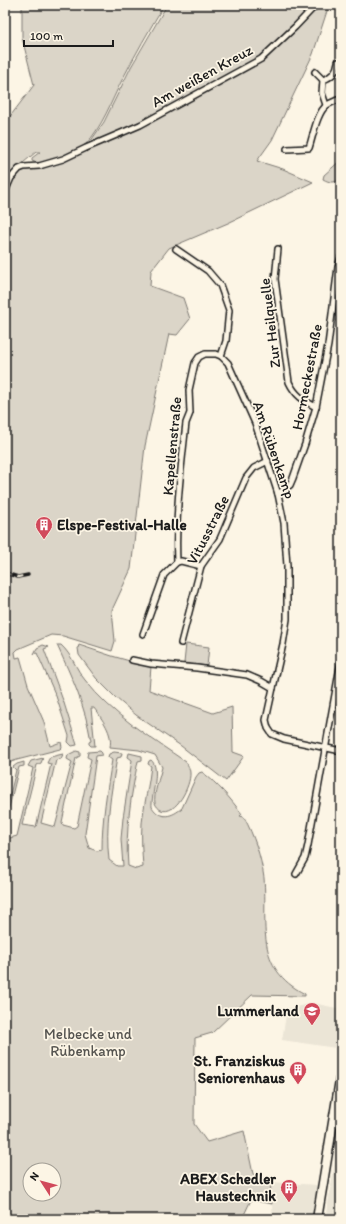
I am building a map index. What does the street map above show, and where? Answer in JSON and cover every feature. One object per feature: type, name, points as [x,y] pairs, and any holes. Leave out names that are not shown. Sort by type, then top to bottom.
[{"type":"main road","points":[[317,1219],[341,1074]]},
{"type":"street","name":"Am weißen Kreuz","points":[[5,192],[11,178],[19,169],[24,167],[39,166],[63,159],[140,125],[261,59],[316,5]]},
{"type":"street","points":[[323,80],[332,76],[338,62]]},
{"type":"street","points":[[316,72],[323,80],[322,93],[326,105]]},
{"type":"street","points":[[287,149],[309,148],[320,115],[326,105],[341,98]]},
{"type":"street","name":"Zur Heilquelle","points":[[278,249],[275,279],[289,382],[292,389],[299,397],[316,407]]},
{"type":"street","points":[[176,250],[208,270],[220,285],[229,310],[226,341],[221,356]]},
{"type":"street","name":"Hormeckestraße","points":[[278,494],[290,485],[294,478],[316,407],[328,345],[338,268],[341,257]]},
{"type":"street","name":"Kapellenstraße","points":[[177,562],[179,493],[186,423],[190,413],[188,398],[190,382],[195,363],[199,357],[212,353],[221,356]]},
{"type":"street","name":"Am Rübenkamp","points":[[221,356],[228,363],[255,423],[278,494],[284,523],[287,566],[287,611],[283,644],[266,720],[267,726],[270,731],[284,739],[341,751]]},
{"type":"street","name":"Vitusstraße","points":[[181,643],[201,566],[220,539],[246,478],[254,468],[268,461]]},
{"type":"street","points":[[143,634],[164,575],[169,568],[181,561],[201,566]]},
{"type":"street","points":[[132,660],[152,664],[197,668],[247,675],[273,688]]},
{"type":"street","points":[[296,874],[307,849],[341,661]]},
{"type":"shaded area","name":"Lummerland","points":[[313,1003],[341,1009],[336,1048],[282,1040],[287,1009]]},
{"type":"shaded area","points":[[341,1121],[341,1219],[325,1219],[332,1180]]},
{"type":"shaded area","points":[[270,1182],[318,1185],[312,1219],[273,1219]]},
{"type":"green space","points":[[22,5],[164,5],[142,42],[102,122],[86,144],[75,152],[52,161],[32,161],[32,158],[40,152],[36,152],[17,168],[5,187],[5,123],[34,85],[22,38]]},
{"type":"green space","points":[[167,5],[329,5],[313,54],[272,140],[257,161],[283,169],[313,182],[228,223],[169,248],[151,271],[150,286],[183,298],[190,319],[177,335],[169,334],[145,446],[131,569],[112,610],[115,641],[112,651],[63,636],[51,635],[18,649],[15,652],[16,658],[20,657],[28,685],[44,722],[50,746],[61,742],[62,747],[60,749],[11,762],[7,768],[5,768],[5,199],[9,186],[17,173],[21,170],[41,169],[89,149],[90,142],[104,122],[131,67]]},
{"type":"green space","points":[[341,160],[341,179],[332,182],[323,179],[324,175]]},
{"type":"green space","points":[[186,644],[209,647],[207,666],[184,663]]},
{"type":"green space","points":[[43,645],[49,647],[44,649],[64,703],[77,745],[72,746],[68,742],[69,736],[56,696],[37,653],[34,654],[37,648]]},
{"type":"green space","points":[[57,645],[61,645],[65,649],[85,680],[119,715],[186,762],[190,772],[188,785],[182,798],[172,808],[167,811],[161,810],[155,803],[156,790],[162,767],[155,755],[139,750],[110,747],[111,742],[108,731],[94,708],[91,708],[95,746],[91,746],[89,744],[91,741],[82,704]]},
{"type":"green space","points":[[79,645],[151,667],[149,690],[213,713],[232,707],[233,752],[244,756],[226,781],[181,746],[136,715],[116,698],[96,678],[79,655]]},
{"type":"green space","name":"Melbecke und Rübenkamp","points":[[76,751],[80,752],[80,756],[76,758],[62,822],[63,825],[74,828],[77,826],[91,759],[87,757],[88,752],[100,751],[102,753],[102,755],[96,756],[85,834],[89,848],[97,851],[102,850],[104,816],[112,760],[108,757],[109,754],[114,752],[122,753],[121,757],[117,758],[108,822],[109,860],[117,866],[123,866],[121,839],[132,760],[128,757],[129,753],[142,756],[142,760],[138,761],[131,800],[127,840],[128,866],[136,869],[143,867],[142,823],[151,766],[148,764],[151,760],[155,769],[152,807],[159,814],[166,816],[170,815],[182,808],[196,777],[202,772],[219,786],[242,814],[240,816],[244,817],[251,831],[259,854],[264,878],[266,944],[270,958],[277,971],[288,983],[305,994],[305,996],[252,995],[212,1033],[195,1038],[194,1124],[207,1142],[244,1131],[253,1174],[270,1182],[272,1204],[251,1200],[242,1219],[5,1219],[5,837],[10,838],[17,836],[33,768],[28,766],[31,761],[43,758],[41,763],[37,765],[22,825],[36,827],[51,764],[47,763],[50,757],[63,754],[61,759],[56,760],[41,823],[55,827],[72,762],[67,759],[68,755]]},
{"type":"green space","points":[[24,762],[24,766],[19,767],[5,824],[5,815],[16,770],[13,767]]},
{"type":"railway","points":[[5,573],[18,577],[28,575]]},
{"type":"place","name":"Elspe-Festival-Halle","points":[[44,540]]},
{"type":"place","name":"Lummerland","points":[[312,1026]]},
{"type":"place","name":"St. Franziskus Seniorenhaus","points":[[298,1085]]},
{"type":"place","name":"ABEX Schedler Haustechnik","points":[[289,1203]]}]
